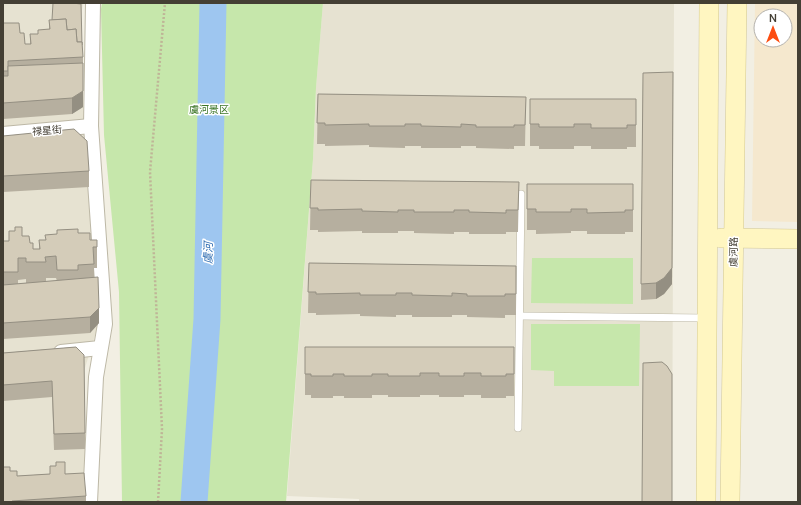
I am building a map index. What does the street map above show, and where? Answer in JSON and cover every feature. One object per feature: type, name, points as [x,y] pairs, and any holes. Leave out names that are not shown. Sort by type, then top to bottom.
[{"type":"main road","points":[[706,502],[709,3]]},
{"type":"main road","name":"虞河路","points":[[730,502],[737,3]]},
{"type":"main road","points":[[708,239],[798,239]]},
{"type":"street","points":[[90,502],[96,377],[105,324],[91,126],[93,3]]},
{"type":"street","name":"禄星街","points":[[3,134],[91,126]]},
{"type":"street","points":[[48,353],[100,348]]},
{"type":"lane","points":[[518,428],[521,194]]},
{"type":"lane","points":[[520,316],[707,318]]},
{"type":"path","points":[[158,502],[162,429],[150,172],[165,3]]},
{"type":"shaded area","points":[[3,3],[83,3],[81,17],[83,107],[99,323],[84,371],[86,502],[3,502]]},
{"type":"shaded area","points":[[323,3],[674,3],[672,502],[359,502],[359,499],[287,496],[313,159],[316,88]]},
{"type":"shaded area","points":[[755,3],[798,3],[798,222],[752,221],[754,48],[793,48],[793,8],[755,8]]},
{"type":"green space","name":"虞河景区","points":[[102,3],[323,3],[316,88],[313,159],[286,502],[122,502],[119,292],[104,135]]},
{"type":"green space","points":[[532,258],[633,258],[633,304],[531,303]]},
{"type":"green space","points":[[531,324],[640,324],[639,386],[554,386],[554,371],[531,370]]},
{"type":"building","points":[[53,3],[81,4],[82,42],[77,42],[76,29],[67,30],[66,19],[52,20]]},
{"type":"building","points":[[66,19],[67,30],[76,29],[77,42],[82,42],[83,57],[8,61],[8,71],[3,71],[3,23],[19,23],[20,33],[24,33],[25,44],[31,44],[30,34],[38,34],[38,30],[50,29],[49,20]]},
{"type":"building","points":[[83,63],[83,91],[72,98],[3,103],[3,76],[8,76],[8,66]]},
{"type":"building","points":[[673,72],[672,268],[664,278],[656,283],[641,284],[643,73]]},
{"type":"building","points":[[318,94],[526,97],[525,125],[514,125],[514,127],[476,127],[476,125],[461,124],[461,127],[421,126],[421,124],[405,124],[405,126],[369,126],[369,124],[325,125],[325,123],[317,123]]},
{"type":"building","points":[[530,99],[636,99],[636,125],[627,125],[627,128],[591,128],[591,124],[574,124],[574,127],[539,127],[539,124],[530,124]]},
{"type":"building","points":[[74,129],[87,141],[89,171],[3,176],[3,136]]},
{"type":"building","points":[[311,180],[519,182],[518,210],[506,210],[506,213],[469,212],[469,210],[454,210],[454,212],[414,212],[414,210],[398,210],[398,212],[362,211],[362,209],[318,210],[318,208],[310,208]]},
{"type":"building","points":[[527,184],[633,184],[633,210],[625,210],[625,212],[587,213],[587,209],[571,209],[571,212],[536,212],[536,209],[527,209]]},
{"type":"building","points":[[15,227],[22,227],[22,236],[29,236],[30,243],[33,243],[33,249],[40,249],[39,240],[46,240],[45,235],[57,234],[57,230],[78,229],[78,233],[90,233],[90,240],[97,240],[97,247],[93,247],[94,264],[78,265],[78,270],[57,270],[56,256],[45,257],[46,262],[26,262],[26,258],[18,258],[18,272],[3,272],[3,241],[9,241],[9,231],[15,231]]},
{"type":"building","points":[[309,263],[516,266],[516,294],[505,294],[505,296],[467,296],[467,294],[452,293],[452,296],[412,295],[412,293],[396,293],[396,295],[360,295],[360,293],[316,294],[316,292],[308,292]]},
{"type":"building","points":[[98,277],[99,308],[90,317],[3,323],[3,285]]},
{"type":"building","points":[[76,347],[84,355],[85,433],[54,434],[52,381],[3,385],[3,353]]},
{"type":"building","points":[[305,347],[514,347],[514,374],[506,374],[506,376],[481,376],[481,373],[464,373],[464,376],[439,376],[439,373],[420,373],[420,376],[388,376],[388,374],[372,374],[372,376],[344,376],[344,374],[333,374],[333,376],[311,376],[311,374],[305,374]]},
{"type":"building","points":[[662,362],[667,366],[672,374],[672,502],[642,502],[643,363]]},
{"type":"building","points":[[56,462],[65,462],[65,474],[84,473],[86,496],[3,502],[3,467],[10,467],[10,471],[17,471],[17,476],[50,474],[50,466],[56,466]]},
{"type":"waterway","name":"虞河","points":[[194,502],[207,319],[213,3]]}]
